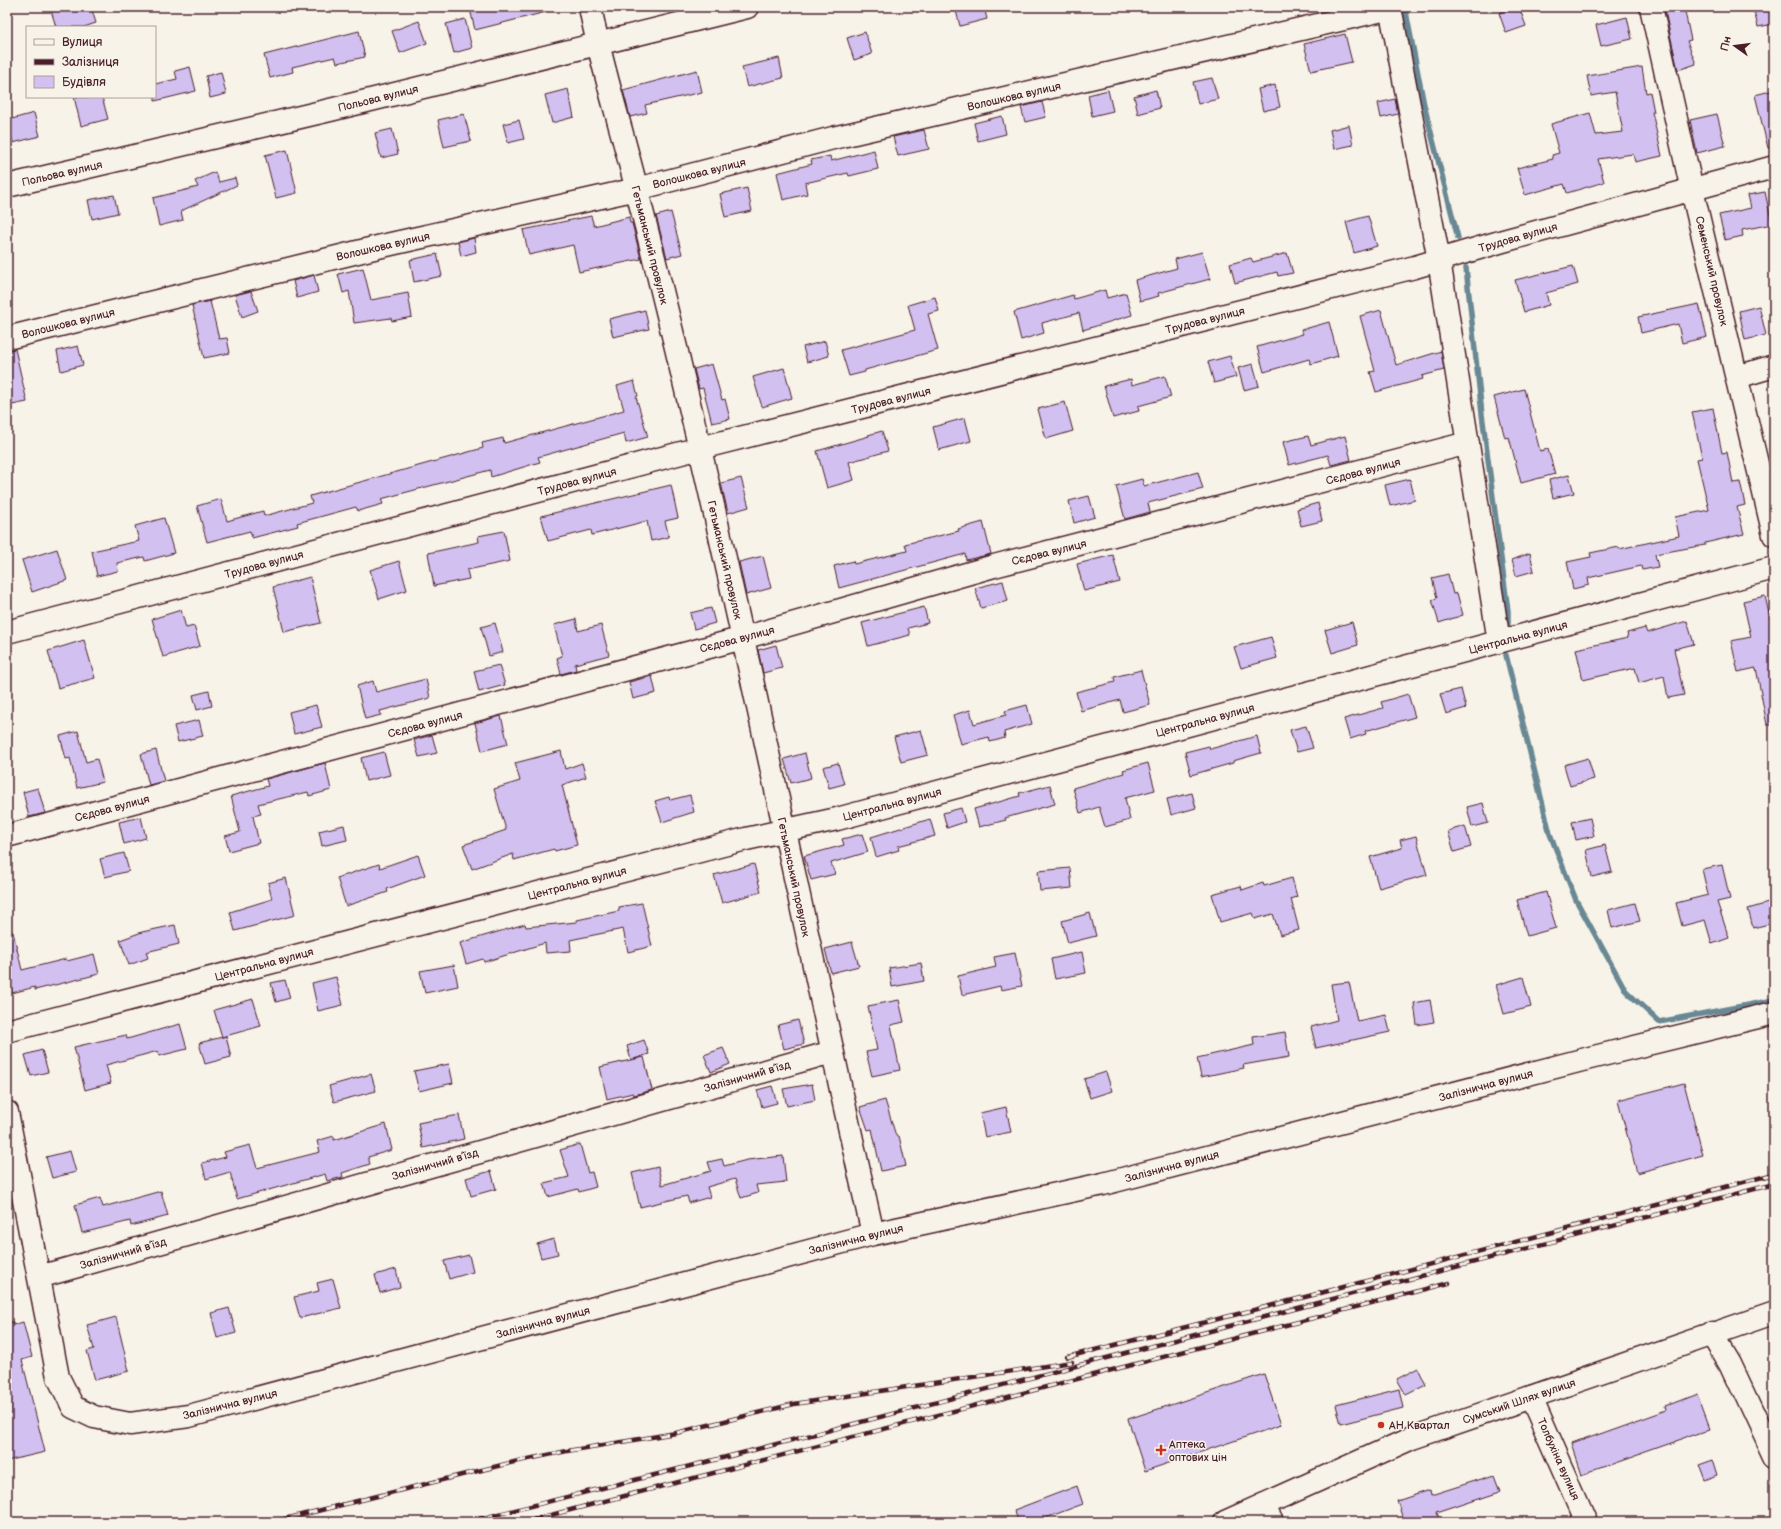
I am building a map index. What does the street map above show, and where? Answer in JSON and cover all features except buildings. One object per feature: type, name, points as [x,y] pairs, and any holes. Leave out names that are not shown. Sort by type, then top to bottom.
[{"type":"street","name":"Гетьманський провулок","points":[[590,7],[597,44],[637,188],[700,448],[873,1234]]},
{"type":"street","name":"Польова вулиця","points":[[7,186],[330,110],[747,7]]},
{"type":"street","name":"Семенський провулок","points":[[1651,7],[1692,190],[1774,534]]},
{"type":"street","name":"Волошкова вулиця","points":[[7,338],[382,246],[637,188],[833,138],[1391,8]]},
{"type":"street","points":[[1391,8],[1439,260],[1499,642]]},
{"type":"street","name":"Трудова вулиця","points":[[7,632],[700,448],[1439,260],[1774,167]]},
{"type":"street","points":[[1736,377],[1774,366]]},
{"type":"street","name":"Сєдова вулиця","points":[[7,836],[743,638],[994,566],[1468,443]]},
{"type":"street","name":"Центральна вулиця","points":[[7,1031],[746,839],[845,817],[1774,568]]},
{"type":"street","name":"Залізнична вулиця","points":[[7,1112],[58,1377],[73,1407],[94,1417],[130,1424],[189,1416],[873,1234],[1103,1184],[1590,1058],[1774,1013]]},
{"type":"street","name":"Залізничний в’їзд","points":[[39,1277],[832,1052]]},
{"type":"street","name":"Сумський Шлях вулиця","points":[[1225,1522],[1267,1513],[1412,1438],[1712,1333],[1774,1313]]},
{"type":"street","points":[[1712,1333],[1730,1363],[1774,1457]]},
{"type":"street","name":"Толбухіна вулиця","points":[[1531,1397],[1586,1522]]},
{"type":"waterway","points":[[1405,7],[1424,105],[1458,238]]},
{"type":"waterway","points":[[1466,268],[1482,414],[1508,611],[1508,624]]},
{"type":"waterway","points":[[1506,655],[1550,834],[1576,900],[1626,991],[1659,1022],[1774,1000]]},
{"type":"railway","points":[[1067,1357],[1313,1295],[1774,1174]]},
{"type":"railway","points":[[467,1522],[746,1452],[1774,1184]]},
{"type":"railway","points":[[524,1522],[1449,1283]]},
{"type":"railway","points":[[273,1522],[514,1462],[567,1451],[676,1433],[794,1404],[1072,1362]]},
{"type":"place","name":"АН Квартал","points":[[1381,1425]]},
{"type":"place","name":"Аптека оптових цін","points":[[1161,1450]]}]
